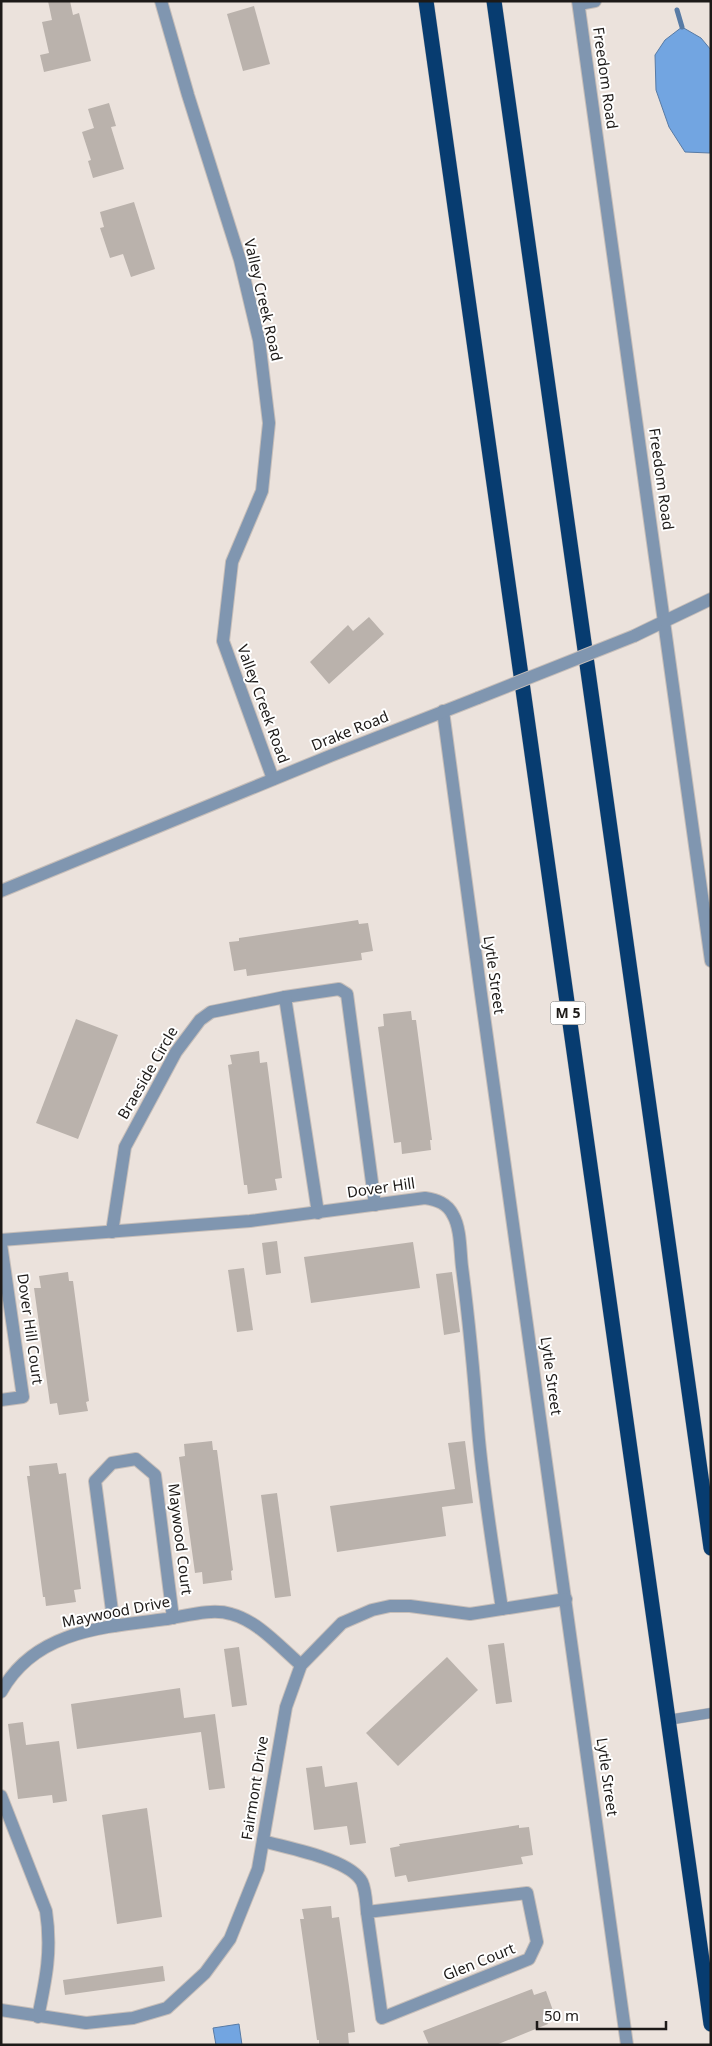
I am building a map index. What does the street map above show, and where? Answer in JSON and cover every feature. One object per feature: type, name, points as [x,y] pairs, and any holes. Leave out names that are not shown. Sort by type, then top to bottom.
[{"type":"highway","name":"M 5","points":[[426,1],[711,2024]]},
{"type":"highway","points":[[494,1],[711,1548]]},
{"type":"street","name":"Valley Creek Road","points":[[162,1],[188,94],[240,260],[259,340],[269,423],[262,491],[232,562],[223,641],[273,779]]},
{"type":"street","points":[[578,3],[595,1]]},
{"type":"street","name":"Freedom Road","points":[[578,3],[711,960]]},
{"type":"street","name":"Drake Road","points":[[1,892],[273,779],[634,636],[711,598]]},
{"type":"street","name":"Lytle Street","points":[[443,711],[627,2045]]},
{"type":"street","name":"Braeside Circle","points":[[112,1232],[125,1147],[176,1052],[200,1020],[211,1012],[285,997],[339,989],[347,994],[374,1205]]},
{"type":"street","points":[[285,997],[318,1213]]},
{"type":"street","name":"Dover Hill","points":[[1,1242],[250,1221],[425,1198],[438,1201],[447,1206],[457,1224],[474,1360],[483,1476],[502,1609]]},
{"type":"street","name":"Dover Hill Court","points":[[1,1242],[23,1397],[1,1400]]},
{"type":"street","name":"Maywood Court","points":[[114,1626],[95,1481],[112,1463],[136,1459],[155,1475],[173,1618]]},
{"type":"street","name":"Fairmont Drive","points":[[1,2010],[86,2023],[133,2018],[155,2013],[178,2000],[205,1973],[230,1940],[249,1896],[258,1869],[286,1707],[301,1665],[342,1623],[372,1610],[410,1606],[470,1614],[566,1600]]},
{"type":"street","name":"Maywood Drive","points":[[1,1692],[14,1672],[45,1646],[72,1635],[114,1626],[211,1613],[228,1613],[242,1617],[256,1626],[301,1665]]},
{"type":"street","points":[[1,1796],[6,1827],[40,1889],[49,1930],[49,1968],[38,2017]]},
{"type":"street","name":"Glen Court","points":[[263,1841],[335,1863],[356,1874],[364,1890],[368,1912],[382,2018],[529,1959],[537,1942],[527,1893],[368,1912]]},
{"type":"lane","points":[[668,1720],[711,1714]]},
{"type":"water","points":[[682,27],[701,38],[711,50],[710,153],[685,152],[669,127],[656,90],[655,55],[665,40]]},
{"type":"water","points":[[239,2024],[242,2045],[216,2045],[213,2028]]},
{"type":"building","points":[[48,1],[70,1],[73,15],[79,13],[91,61],[44,72],[40,55],[49,53],[42,22],[52,20]]},
{"type":"building","points":[[254,6],[270,64],[243,71],[227,14]]},
{"type":"building","points":[[109,103],[116,126],[111,127],[124,169],[93,178],[88,161],[91,160],[82,132],[94,128],[88,109]]},
{"type":"building","points":[[134,202],[155,269],[131,277],[123,254],[110,258],[100,228],[104,227],[100,212]]},
{"type":"building","points":[[369,617],[384,634],[329,684],[310,662],[348,625],[353,631]]},
{"type":"building","points":[[358,920],[359,924],[368,923],[373,951],[361,953],[362,960],[247,976],[246,969],[234,971],[229,942],[239,941],[239,938]]},
{"type":"building","points":[[411,1011],[412,1020],[416,1020],[432,1140],[430,1140],[431,1150],[402,1154],[401,1142],[394,1143],[378,1027],[384,1026],[383,1014]]},
{"type":"building","points":[[76,1019],[118,1035],[78,1139],[36,1123]]},
{"type":"building","points":[[259,1051],[260,1063],[267,1062],[282,1178],[275,1179],[277,1190],[248,1194],[247,1185],[244,1185],[228,1065],[232,1064],[230,1055]]},
{"type":"building","points":[[277,1241],[281,1273],[266,1275],[262,1243]]},
{"type":"building","points":[[413,1242],[420,1288],[311,1303],[304,1257]]},
{"type":"building","points":[[244,1268],[253,1330],[237,1332],[228,1270]]},
{"type":"building","points":[[68,1272],[69,1281],[73,1281],[89,1401],[86,1402],[88,1411],[59,1415],[57,1403],[50,1404],[34,1288],[41,1288],[39,1276]]},
{"type":"building","points":[[452,1272],[460,1332],[444,1335],[436,1274]]},
{"type":"building","points":[[212,1441],[213,1450],[217,1450],[233,1570],[231,1571],[232,1580],[203,1584],[202,1572],[195,1573],[179,1457],[185,1456],[184,1444]]},
{"type":"building","points":[[465,1441],[473,1503],[442,1507],[446,1536],[337,1552],[330,1506],[455,1489],[448,1443]]},
{"type":"building","points":[[57,1463],[59,1474],[66,1473],[81,1589],[74,1590],[76,1602],[46,1606],[45,1597],[43,1597],[27,1476],[30,1476],[29,1466]]},
{"type":"building","points":[[277,1493],[291,1596],[275,1598],[261,1495]]},
{"type":"building","points":[[504,1643],[512,1702],[496,1704],[488,1645]]},
{"type":"building","points":[[239,1647],[247,1705],[232,1707],[224,1649]]},
{"type":"building","points":[[447,1657],[478,1690],[398,1766],[366,1733]]},
{"type":"building","points":[[180,1688],[184,1718],[215,1714],[225,1788],[209,1790],[201,1732],[77,1749],[71,1704]]},
{"type":"building","points":[[23,1722],[26,1745],[59,1741],[67,1801],[53,1803],[52,1795],[18,1799],[8,1724]]},
{"type":"building","points":[[322,1766],[325,1787],[357,1782],[366,1843],[350,1845],[347,1826],[314,1830],[306,1768]]},
{"type":"building","points":[[147,1808],[162,1917],[117,1924],[102,1815]]},
{"type":"building","points":[[519,1825],[519,1828],[529,1827],[533,1855],[521,1857],[523,1864],[408,1882],[406,1875],[395,1877],[390,1848],[400,1846],[399,1844]]},
{"type":"building","points":[[331,1906],[332,1918],[339,1917],[355,2032],[348,2033],[349,2045],[319,2045],[319,2040],[317,2040],[300,1919],[304,1919],[302,1909]]},
{"type":"building","points":[[163,1966],[165,1981],[65,1995],[63,1980]]},
{"type":"building","points":[[532,1989],[534,1995],[546,1991],[556,2019],[496,2045],[429,2045],[423,2031]]},
{"type":"waterway","points":[[677,10],[682,27]]}]
